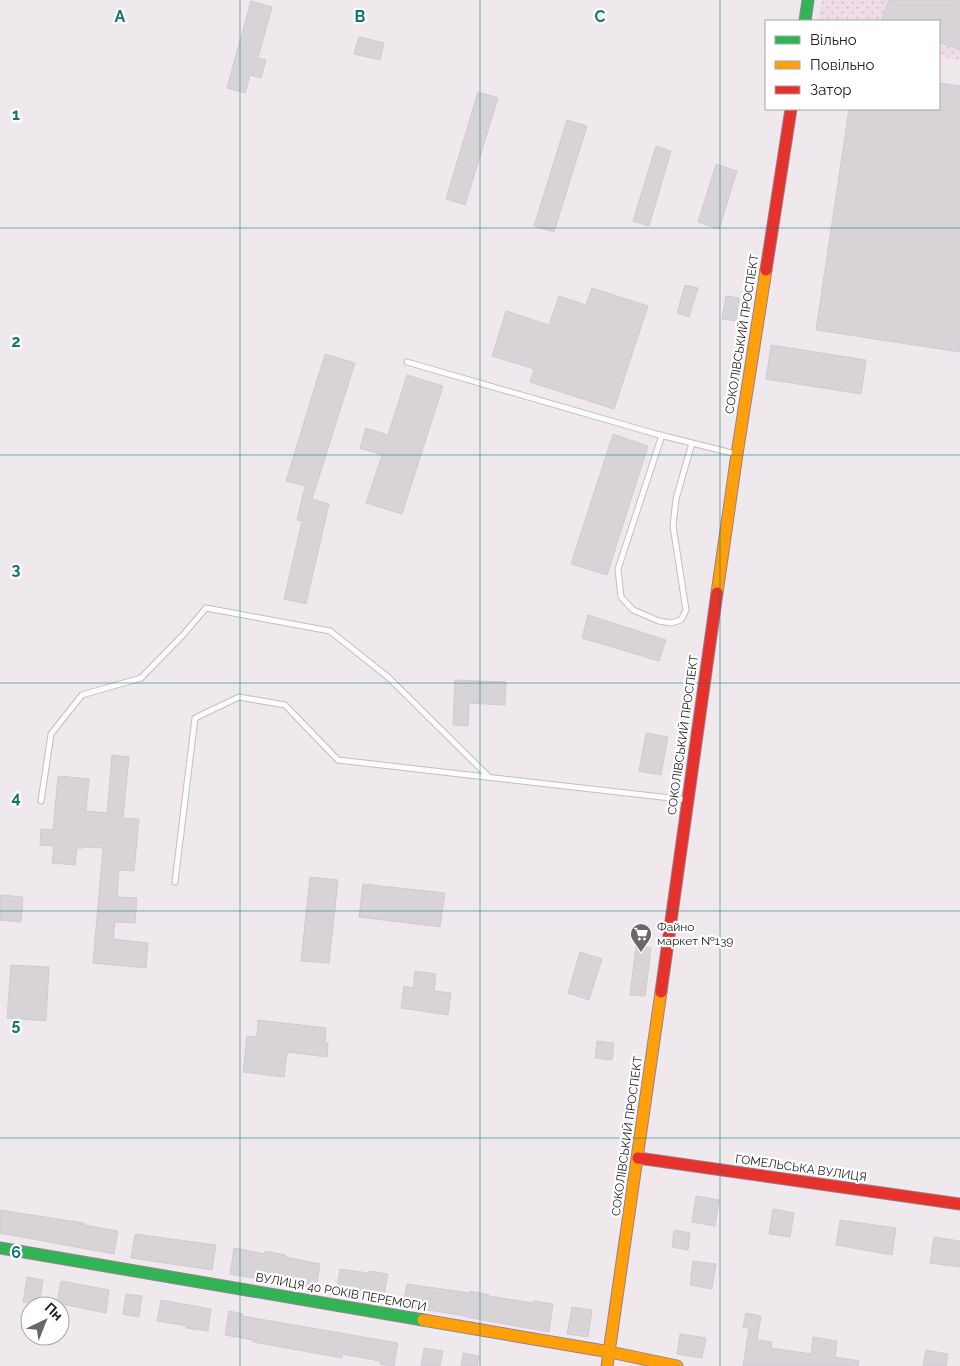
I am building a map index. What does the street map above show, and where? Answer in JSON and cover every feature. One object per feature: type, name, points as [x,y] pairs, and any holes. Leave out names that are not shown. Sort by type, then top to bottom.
[{"type":"street","points":[[805,20],[808,0]]},
{"type":"street","name":"СОКОЛІВСЬКИЙ ПРОСПЕКТ","points":[[608,1366],[737,454],[791,110]]},
{"type":"street","name":"ГОМЕЛЬСЬКА ВУЛИЦЯ","points":[[638,1158],[960,1204]]},
{"type":"street","name":"ВУЛИЦЯ 40 РОКІВ ПЕРЕМОГИ","points":[[0,1248],[610,1352],[677,1366]]},
{"type":"lane","points":[[408,362],[662,435],[737,454]]},
{"type":"lane","points":[[662,435],[618,569],[621,597],[632,610],[659,622],[671,623],[681,620],[686,610],[673,526],[676,499],[692,443]]},
{"type":"lane","points":[[41,801],[51,734],[82,695],[141,678],[183,635],[206,608],[330,631],[388,677],[489,777]]},
{"type":"lane","points":[[175,882],[195,718],[239,697],[286,705],[338,760],[688,800]]},
{"type":"shaded area","points":[[822,0],[960,0],[960,61],[940,55],[940,20],[818,20]]},
{"type":"building","points":[[889,0],[960,0],[960,50],[940,42],[940,20],[881,20]]},
{"type":"building","points":[[251,1],[272,7],[258,58],[266,60],[261,78],[250,75],[245,93],[227,88]]},
{"type":"building","points":[[359,37],[384,43],[380,60],[354,54]]},
{"type":"building","points":[[940,83],[960,86],[960,352],[816,330],[849,110],[940,110]]},
{"type":"building","points":[[478,92],[498,98],[465,205],[446,199]]},
{"type":"building","points":[[567,120],[587,126],[554,232],[534,226]]},
{"type":"building","points":[[656,146],[671,151],[649,226],[633,221]]},
{"type":"building","points":[[716,164],[737,171],[719,229],[698,222]]},
{"type":"building","points":[[685,285],[698,288],[689,317],[677,313]]},
{"type":"building","points":[[592,288],[648,306],[614,409],[530,382],[534,369],[492,356],[506,311],[549,325],[559,296],[586,305]]},
{"type":"building","points":[[726,296],[739,298],[736,321],[722,319]]},
{"type":"building","points":[[771,345],[866,360],[861,394],[766,379]]},
{"type":"building","points":[[325,354],[355,363],[312,499],[329,504],[306,604],[284,599],[302,521],[297,520],[305,486],[286,481]]},
{"type":"building","points":[[407,375],[443,386],[402,514],[366,503],[382,455],[360,448],[366,428],[388,435]]},
{"type":"building","points":[[613,434],[648,446],[607,575],[571,564]]},
{"type":"building","points":[[588,615],[666,640],[659,661],[582,638]]},
{"type":"building","points":[[455,680],[506,682],[505,705],[469,703],[468,726],[453,725]]},
{"type":"building","points":[[646,733],[668,737],[661,775],[639,771]]},
{"type":"building","points":[[112,755],[129,757],[123,818],[139,819],[134,871],[119,870],[117,897],[137,898],[135,923],[115,922],[113,939],[148,943],[146,968],[93,963],[103,848],[77,848],[75,865],[52,863],[54,846],[40,845],[41,829],[53,830],[58,776],[89,779],[86,811],[107,813]]},
{"type":"building","points":[[310,877],[338,880],[329,963],[301,961]]},
{"type":"building","points":[[363,884],[445,893],[440,927],[359,917]]},
{"type":"building","points":[[0,895],[23,897],[21,922],[0,920]]},
{"type":"building","points":[[636,946],[651,948],[645,996],[630,995]]},
{"type":"building","points":[[580,952],[602,959],[589,1000],[568,993]]},
{"type":"building","points":[[11,965],[49,967],[46,1021],[7,1018]]},
{"type":"building","points":[[415,971],[436,974],[434,991],[451,993],[448,1015],[401,1008],[404,986],[413,988]]},
{"type":"building","points":[[258,1020],[326,1028],[327,1057],[287,1052],[284,1077],[243,1072],[247,1036],[257,1037]]},
{"type":"building","points":[[597,1041],[614,1043],[612,1060],[595,1058]]},
{"type":"building","points":[[696,1196],[719,1200],[715,1226],[692,1222]]},
{"type":"building","points":[[773,1209],[794,1213],[790,1237],[769,1234]]},
{"type":"building","points":[[0,1210],[84,1223],[84,1225],[118,1231],[114,1254],[0,1233]]},
{"type":"building","points":[[840,1220],[896,1228],[892,1255],[836,1245]]},
{"type":"building","points":[[674,1230],[690,1233],[688,1250],[672,1247]]},
{"type":"building","points":[[135,1234],[216,1245],[212,1270],[131,1258]]},
{"type":"building","points":[[934,1237],[960,1241],[960,1267],[930,1263]]},
{"type":"building","points":[[234,1248],[265,1254],[265,1251],[320,1264],[316,1289],[230,1274]]},
{"type":"building","points":[[693,1261],[716,1264],[712,1289],[690,1285]]},
{"type":"building","points":[[340,1269],[388,1274],[383,1301],[336,1294]]},
{"type":"building","points":[[27,1277],[43,1280],[40,1296],[24,1296]]},
{"type":"building","points":[[61,1281],[109,1290],[106,1313],[70,1306],[70,1296],[58,1296]]},
{"type":"building","points":[[407,1284],[470,1293],[470,1291],[533,1303],[534,1301],[553,1304],[549,1332],[403,1306]]},
{"type":"building","points":[[126,1294],[142,1296],[139,1317],[123,1314]]},
{"type":"building","points":[[161,1300],[211,1309],[208,1331],[157,1321]]},
{"type":"building","points":[[572,1307],[592,1310],[588,1337],[567,1334]]},
{"type":"building","points":[[229,1311],[243,1314],[242,1316],[398,1343],[394,1366],[380,1364],[380,1361],[342,1354],[342,1358],[225,1335]]},
{"type":"building","points":[[746,1313],[761,1316],[757,1340],[772,1342],[771,1348],[811,1354],[813,1337],[837,1341],[835,1357],[859,1361],[858,1366],[743,1366],[749,1328],[743,1327]]},
{"type":"building","points":[[680,1334],[706,1338],[702,1358],[677,1354]]},
{"type":"building","points":[[424,1348],[443,1351],[440,1366],[421,1366]]},
{"type":"building","points":[[926,1350],[948,1354],[946,1366],[923,1366]]},
{"type":"building","points":[[463,1353],[479,1356],[477,1366],[461,1366]]},
{"type":"traffic: fast","points":[[805,20],[808,0]]},
{"type":"traffic: fast","points":[[0,1248],[423,1320]]},
{"type":"traffic: slow","points":[[717,593],[766,270]]},
{"type":"traffic: slow","points":[[607,1366],[661,992]]},
{"type":"traffic: slow","points":[[423,1320],[610,1352],[677,1366]]},
{"type":"traffic: jam","points":[[766,270],[791,110]]},
{"type":"traffic: jam","points":[[661,992],[717,593]]},
{"type":"traffic: jam","points":[[638,1158],[960,1204]]},
{"type":"place","name":"Файно маркет №139","points":[[641,953]]}]
